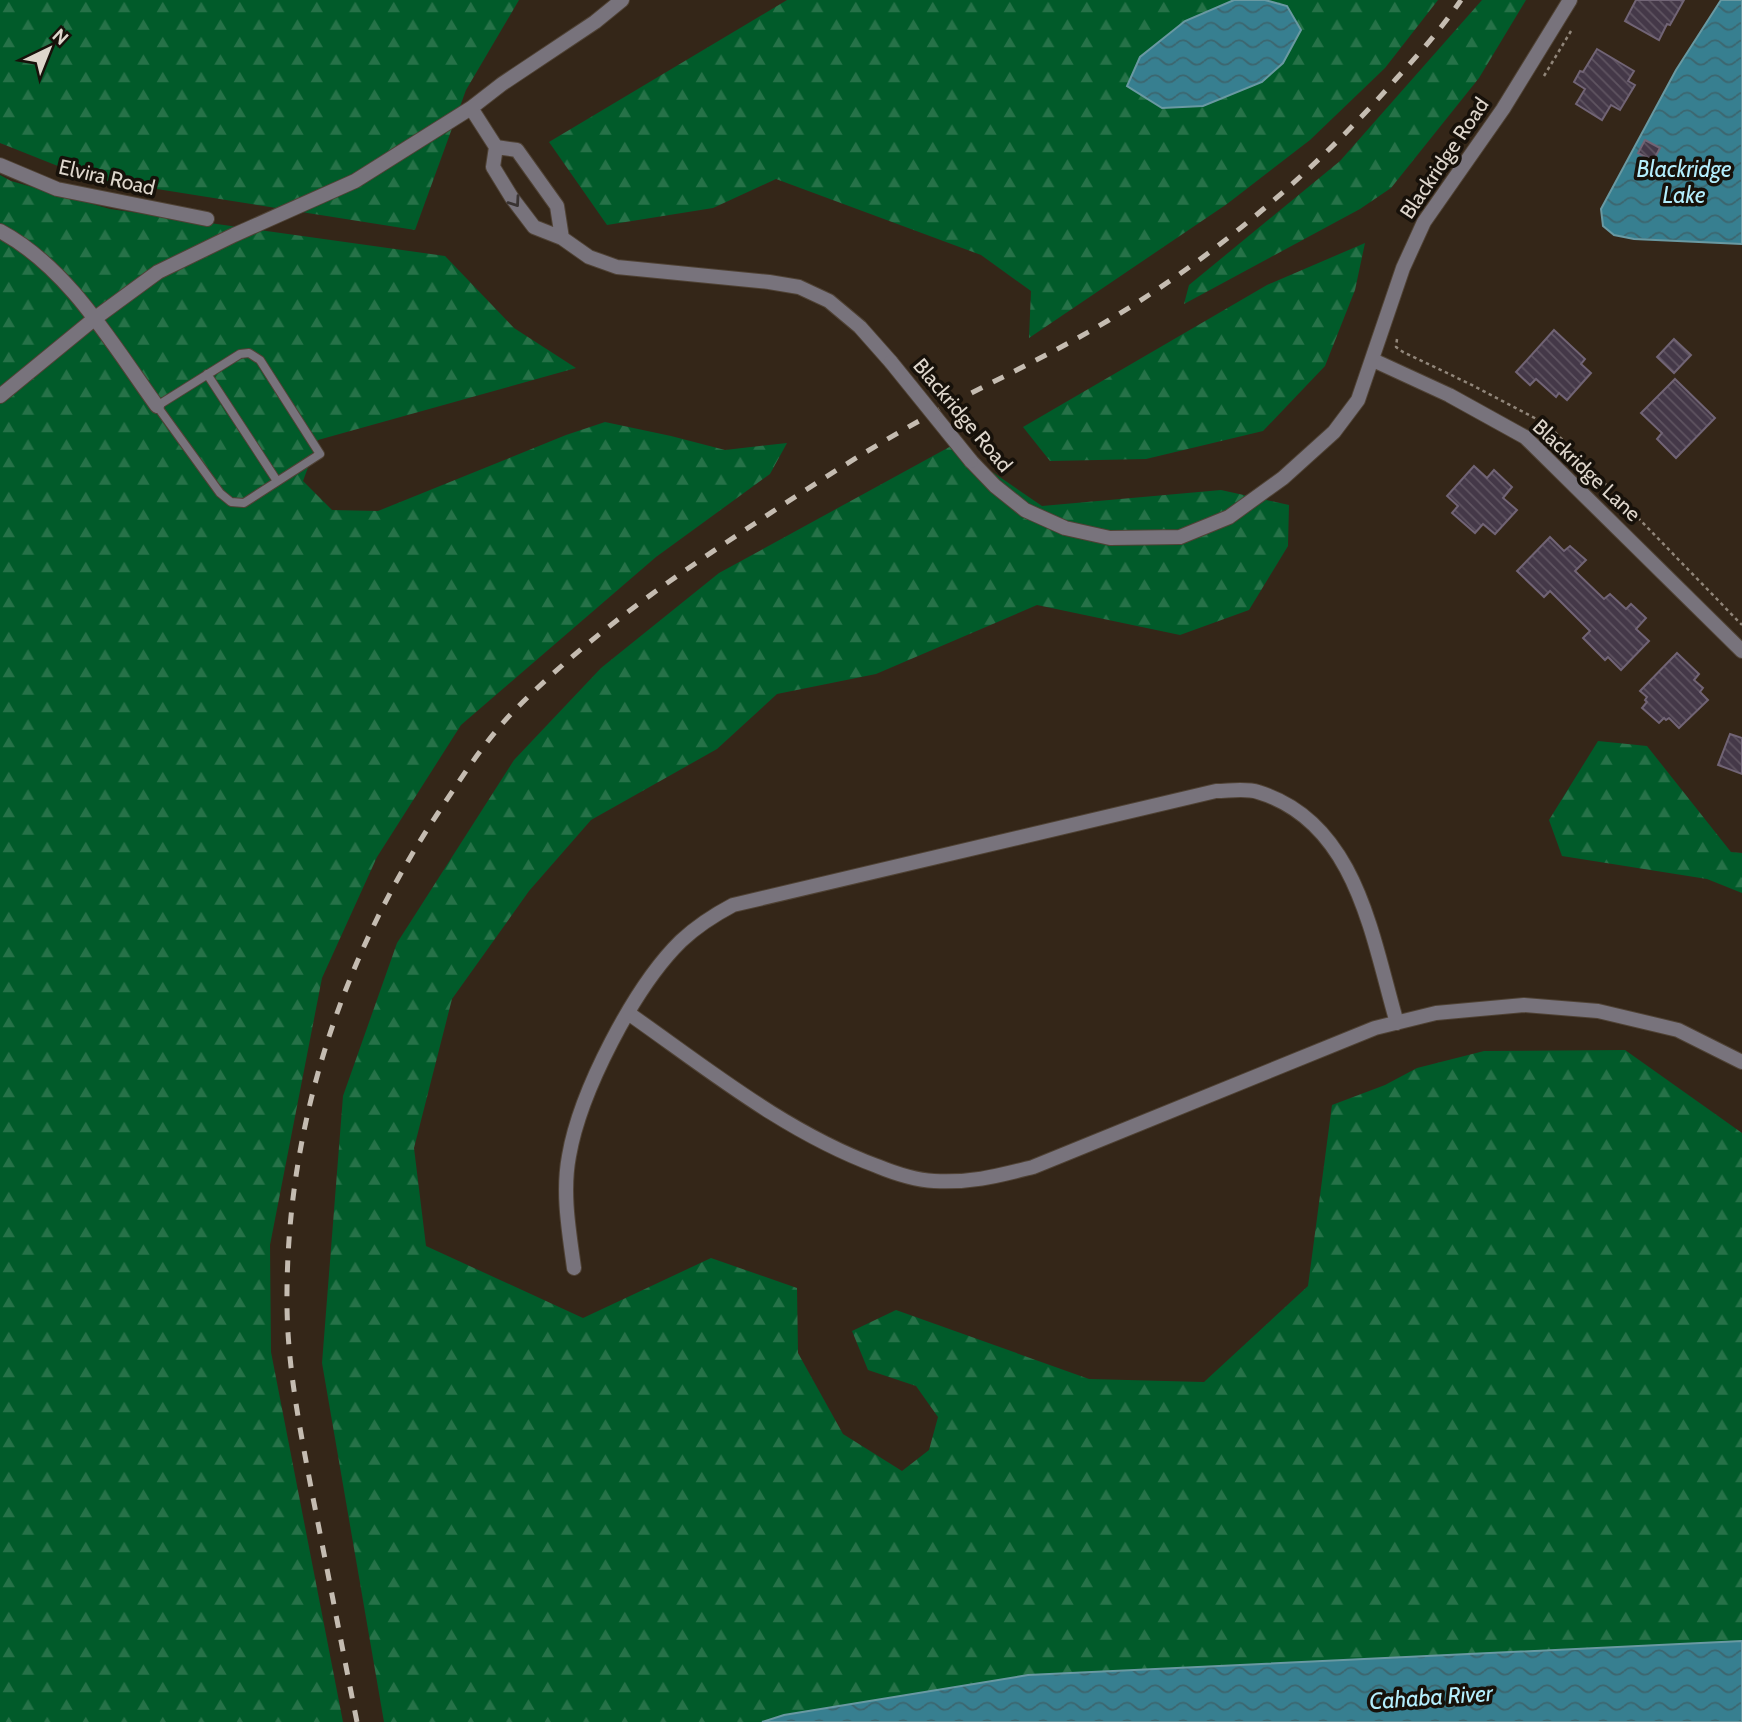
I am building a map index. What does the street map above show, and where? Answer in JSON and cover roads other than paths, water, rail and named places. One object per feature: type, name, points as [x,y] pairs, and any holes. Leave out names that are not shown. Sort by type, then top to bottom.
[{"type":"street","points":[[0,396],[94,319],[158,272],[355,181],[471,108],[595,22],[622,0]]},
{"type":"street","name":"Blackridge Road","points":[[471,108],[496,146],[493,167],[534,228],[562,237],[589,257],[617,267],[769,282],[799,287],[829,301],[860,327],[971,461],[995,486],[1025,510],[1065,527],[1110,538],[1180,537],[1229,517],[1283,478],[1334,432],[1358,401],[1403,268],[1424,222],[1503,108],[1570,0]]},
{"type":"street","name":"Blackridge Road","points":[[496,146],[517,150],[539,180],[557,206],[562,237]]},
{"type":"street","name":"Elvira Road","points":[[0,165],[57,189],[207,219]]},
{"type":"street","points":[[0,231],[21,242],[61,279],[94,319],[157,406]]},
{"type":"street","name":"Blackridge Lane","points":[[1373,360],[1449,395],[1525,437],[1742,651]]},
{"type":"street","points":[[574,1268],[566,1209],[569,1158],[583,1100],[628,1013],[652,977],[680,943],[712,916],[733,905],[1216,791],[1256,791],[1289,805],[1313,822],[1339,854],[1355,883],[1397,1023]]},
{"type":"street","points":[[628,1013],[778,1118],[842,1153],[893,1172],[930,1181],[976,1181],[1033,1167],[1375,1028],[1436,1013],[1524,1005],[1598,1011],[1678,1030],[1742,1062]]},
{"type":"lane","points":[[240,354],[249,354],[260,360],[320,454],[244,503],[231,502],[220,493],[157,406],[207,374],[240,354]]},
{"type":"lane","points":[[207,374],[277,481]]},
{"type":"water","points":[[1234,0],[1265,0],[1287,6],[1301,30],[1283,63],[1262,82],[1203,106],[1162,108],[1127,86],[1140,57],[1185,21]]},
{"type":"water","name":"Blackridge Lake","points":[[1721,0],[1742,0],[1742,244],[1634,239],[1614,235],[1603,226],[1601,209],[1676,70]]},
{"type":"water","name":"Cahaba River","points":[[1742,1641],[1742,1722],[762,1722],[784,1715],[1028,1675]]},
{"type":"railway","points":[[357,1722],[308,1474],[293,1379],[287,1307],[289,1241],[296,1176],[308,1112],[325,1049],[347,987],[373,927],[403,869],[438,813],[482,749],[512,713],[568,660],[659,589],[862,455],[928,416],[1109,320],[1149,295],[1225,240],[1332,147],[1430,41],[1461,0]]}]
